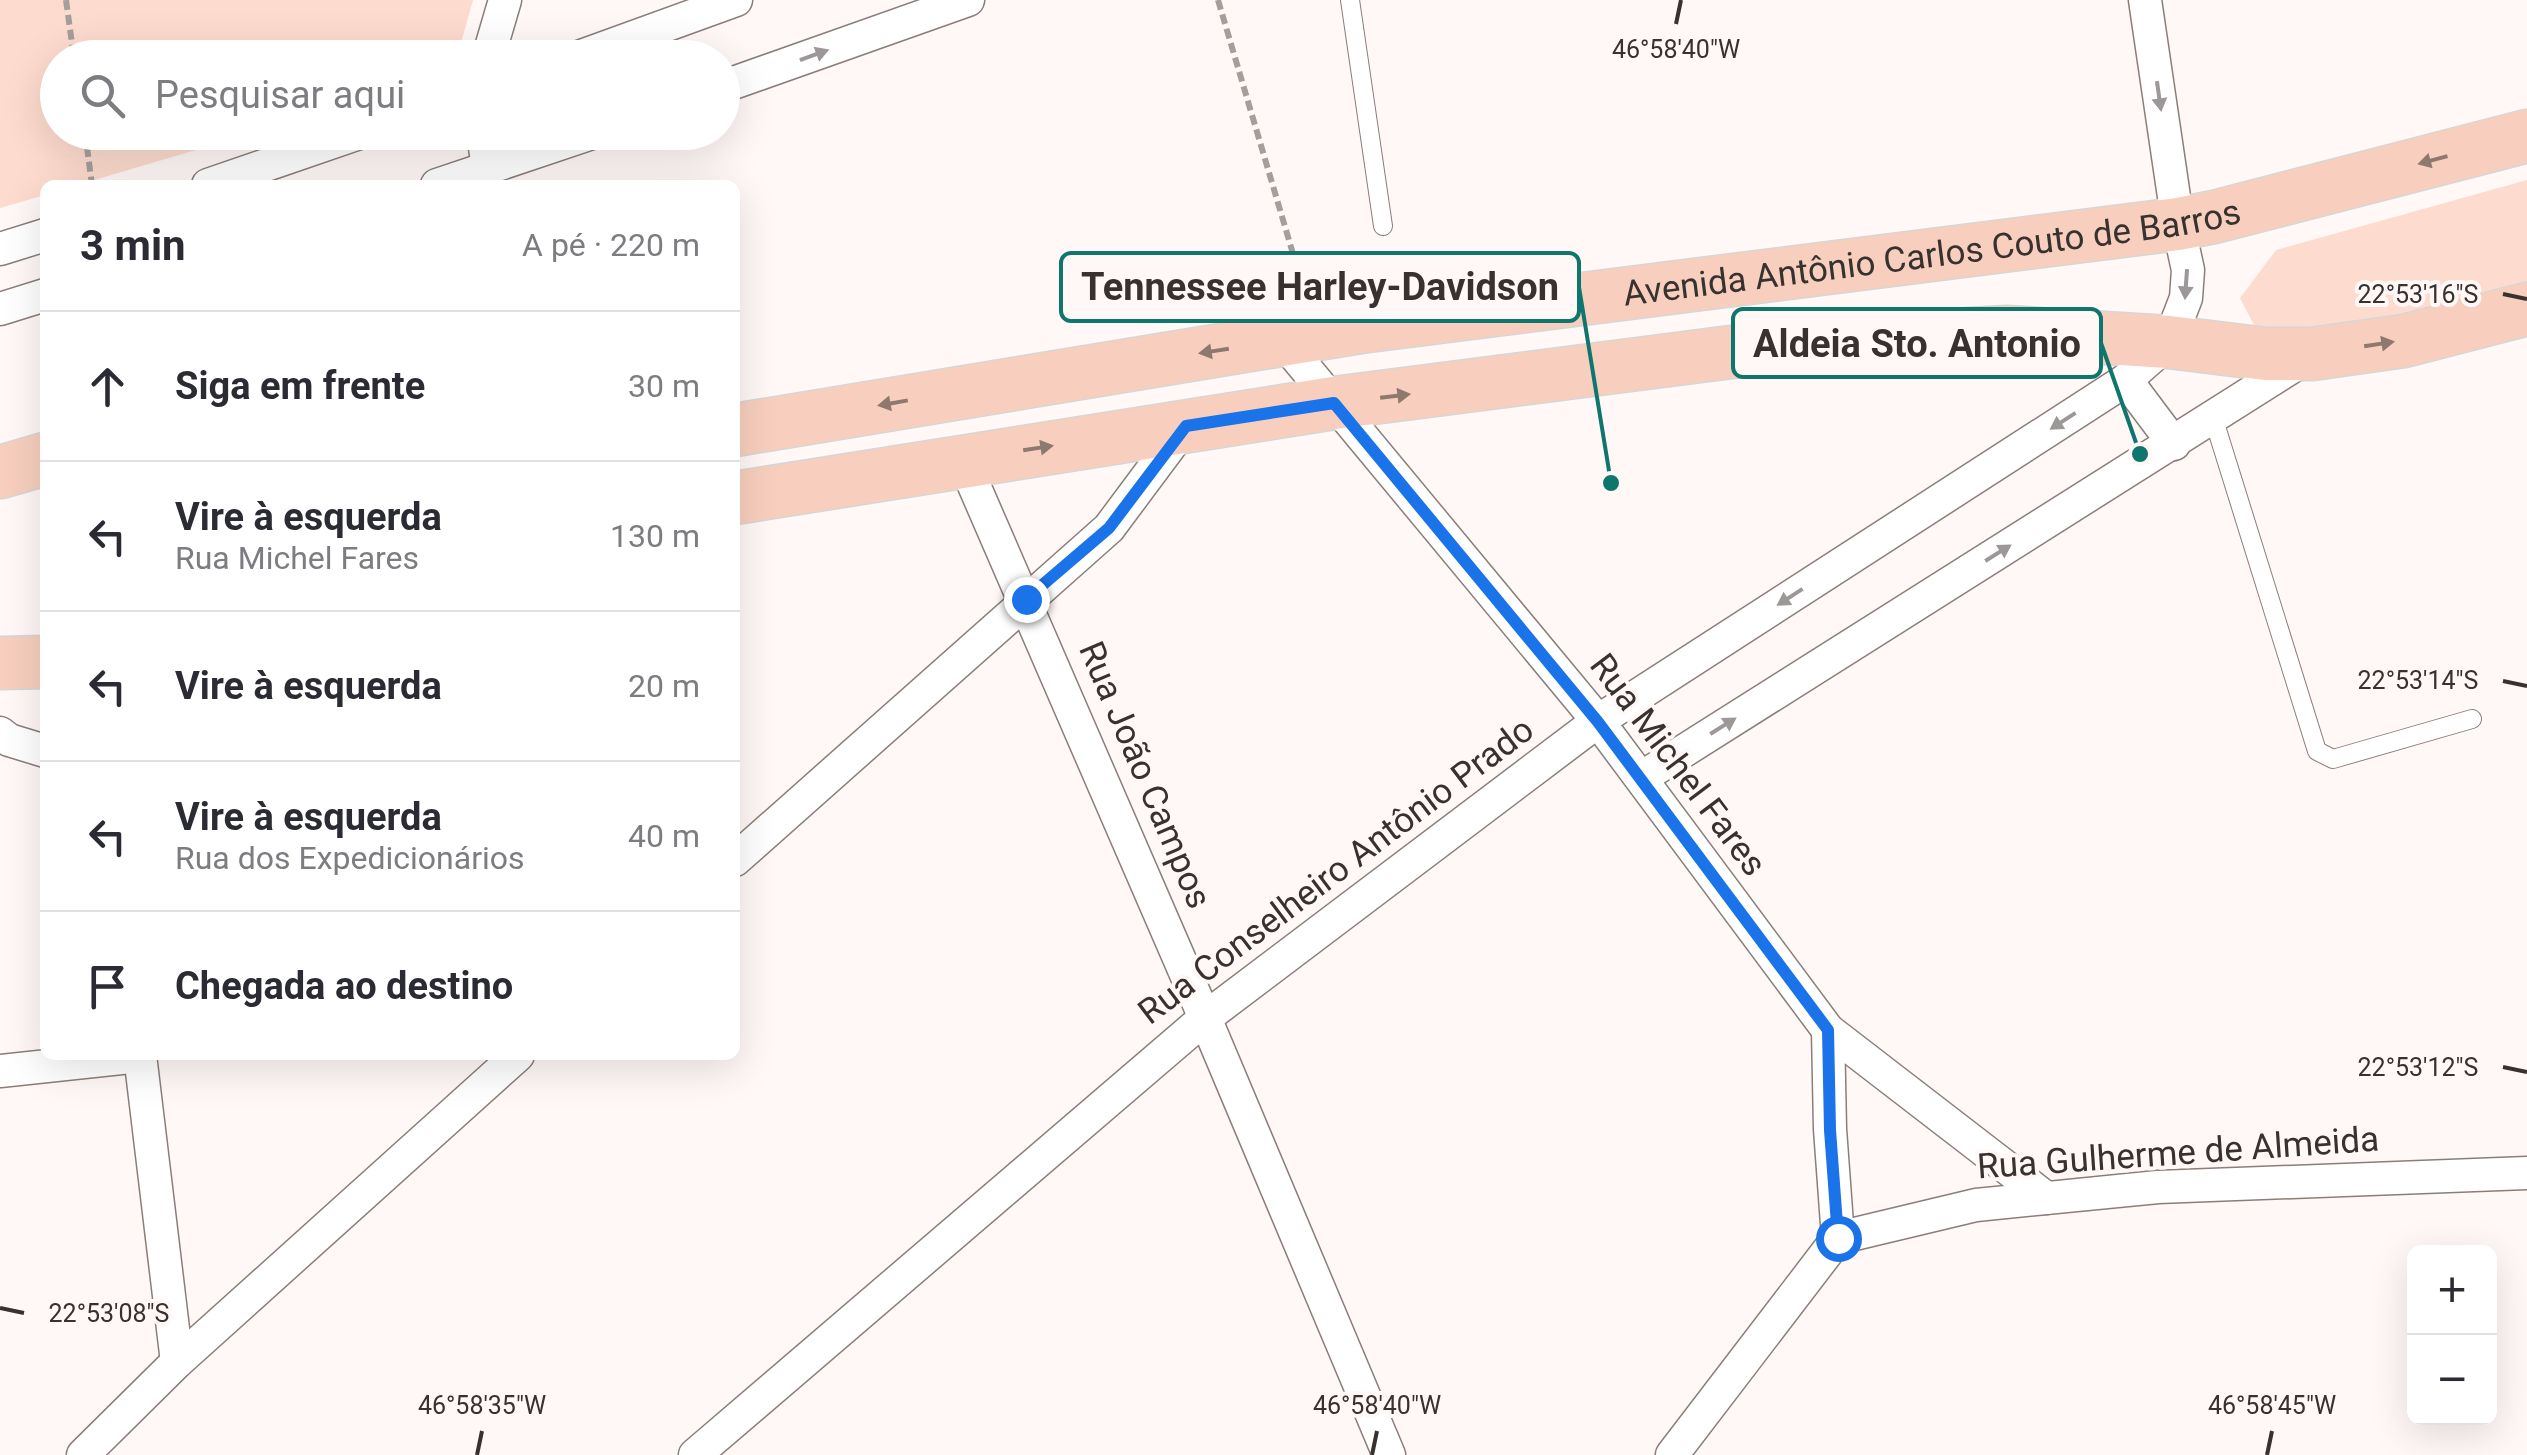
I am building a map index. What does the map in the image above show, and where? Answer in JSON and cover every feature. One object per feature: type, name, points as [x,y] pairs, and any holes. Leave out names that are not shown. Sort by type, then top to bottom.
[{"type":"main road","name":"Avenida Antônio Carlos Couto de Barros","points":[[740,429],[1299,337],[2178,224],[2527,136]]},
{"type":"main road","name":"Avenida Antônio Carlos Couto de Barros","points":[[740,497],[1334,403],[1802,344],[2007,332],[2169,342],[2266,354],[2312,354],[2404,340],[2527,308]]},
{"type":"main road","points":[[0,472],[40,460]]},
{"type":"main road","points":[[0,663],[40,662]]},
{"type":"street","points":[[493,40],[504,0]]},
{"type":"street","points":[[626,40],[736,0]]},
{"type":"street","points":[[740,81],[968,0]]},
{"type":"street","points":[[2145,0],[2188,270],[2186,298],[2169,342]]},
{"type":"street","points":[[223,180],[310,150]]},
{"type":"street","points":[[485,150],[488,170]]},
{"type":"street","points":[[453,180],[544,150]]},
{"type":"street","points":[[0,249],[40,237]]},
{"type":"street","points":[[0,309],[40,297]]},
{"type":"street","name":"Rua Michel Fares","points":[[1299,337],[1334,403],[1598,722],[1828,1030],[2046,1198]]},
{"type":"street","name":"Rua Conselheiro Antônio Prado","points":[[695,1455],[1205,1018],[1598,722],[2126,380],[2169,342]]},
{"type":"street","points":[[1641,778],[2312,354]]},
{"type":"street","points":[[2126,380],[2174,444]]},
{"type":"street","points":[[740,856],[1109,528],[1186,426]]},
{"type":"street","name":"Rua João Campos","points":[[963,460],[1026,599],[1390,1455]]},
{"type":"street","points":[[0,733],[40,750]]},
{"type":"street","points":[[1672,1455],[1838,1238],[1828,1030]]},
{"type":"street","points":[[0,1071],[103,1060]]},
{"type":"street","points":[[140,1060],[176,1362]]},
{"type":"street","points":[[83,1455],[176,1362],[512,1060]]},
{"type":"street","name":"Rua Gulherme de Almeida","points":[[1838,1238],[1976,1205],[2158,1187],[2527,1173]]},
{"type":"lane","points":[[1350,0],[1382,226]]},
{"type":"lane","points":[[2213,417],[2317,751],[2333,760],[2472,719]]},
{"type":"path","points":[[66,0],[72,40]]},
{"type":"path","points":[[1218,0],[1299,337]]},
{"type":"path","points":[[87,150],[91,180]]},
{"type":"shaded area","points":[[0,0],[473,0],[462,40],[40,40],[40,150],[196,150],[94,180],[40,180],[40,196],[0,208]]},
{"type":"shaded area","points":[[2527,180],[2527,302],[2404,341],[2255,327],[2240,298],[2276,250]]},
{"type":"place","name":"Aldeia Sto. Antonio","points":[[2140,454]]},
{"type":"place","name":"Tennessee Harley-Davidson","points":[[1611,483]]},
{"type":"route","points":[[1026,599],[1109,528],[1186,426],[1334,403],[1598,722],[1828,1030],[1838,1238]]}]
